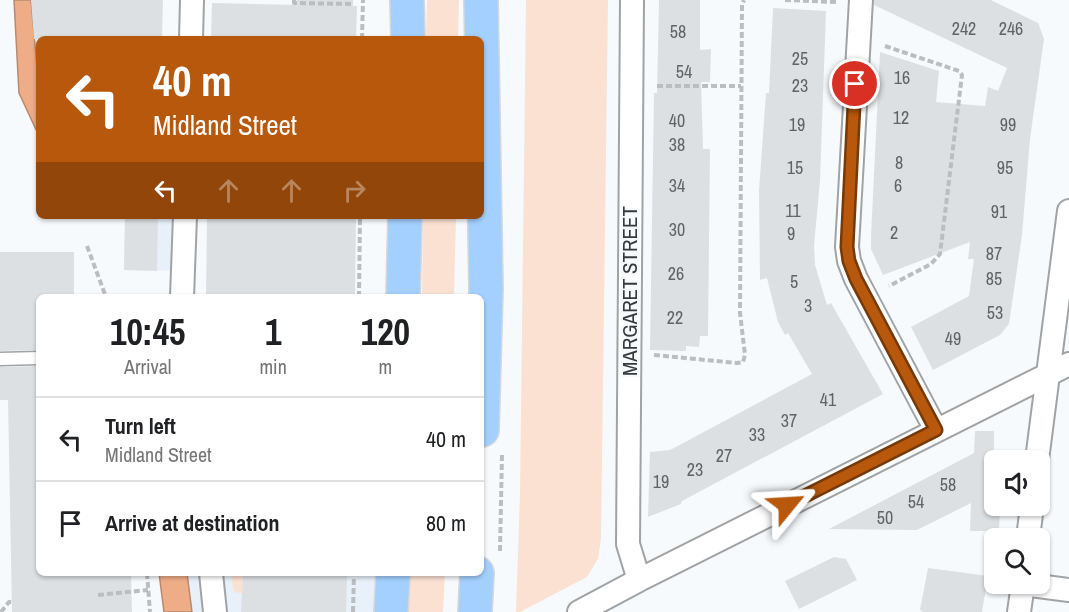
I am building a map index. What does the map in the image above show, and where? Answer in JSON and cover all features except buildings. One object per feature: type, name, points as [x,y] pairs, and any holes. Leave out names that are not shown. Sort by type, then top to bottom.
[{"type":"highway","points":[[407,0],[408,36]]},
{"type":"highway","points":[[481,0],[482,36]]},
{"type":"highway","points":[[484,173],[486,289],[484,360]]},
{"type":"highway","points":[[403,294],[405,219]]},
{"type":"highway","points":[[391,612],[393,576]]},
{"type":"highway","points":[[475,612],[477,576]]},
{"type":"street","points":[[191,36],[192,0]]},
{"type":"street","name":"MARGARET STREET","points":[[632,0],[628,544],[639,580]]},
{"type":"street","points":[[861,1],[847,247],[849,261],[856,279],[936,430]]},
{"type":"street","points":[[1038,450],[1069,211]]},
{"type":"street","points":[[182,294],[185,219]]},
{"type":"street","points":[[579,612],[1069,364]]},
{"type":"street","points":[[211,576],[215,612]]},
{"type":"street","points":[[1050,588],[1069,590]]},
{"type":"street","points":[[1019,612],[1022,594]]},
{"type":"lane","points":[[0,359],[36,358]]},
{"type":"path","points":[[294,0],[294,3],[353,4]]},
{"type":"path","points":[[362,36],[363,0]]},
{"type":"path","points":[[630,352],[743,362],[745,355],[740,313],[742,4],[744,0]]},
{"type":"path","points":[[785,0],[861,1]]},
{"type":"path","points":[[858,37],[959,71],[962,75],[940,254],[931,264],[867,297]]},
{"type":"path","points":[[632,87],[741,86]]},
{"type":"path","points":[[359,294],[360,219]]},
{"type":"path","points":[[87,246],[105,294]]},
{"type":"path","points":[[147,576],[150,612]]},
{"type":"path","points":[[353,612],[354,576]]},
{"type":"path","points":[[98,595],[148,590]]},
{"type":"path","points":[[0,612],[9,602],[12,602]]},
{"type":"shaded area","points":[[14,0],[31,0],[36,56],[36,130],[19,93]]},
{"type":"shaded area","points":[[427,0],[459,0],[458,36],[426,36]]},
{"type":"shaded area","points":[[526,0],[608,0],[601,539],[598,559],[587,577],[516,612],[520,493]]},
{"type":"shaded area","points":[[125,219],[185,219],[183,271],[124,270]]},
{"type":"shaded area","points":[[423,219],[456,219],[454,294],[422,294]]},
{"type":"shaded area","points":[[159,576],[187,576],[192,612],[164,612]]},
{"type":"shaded area","points":[[187,576],[393,576],[391,612],[192,612]]},
{"type":"shaded area","points":[[231,576],[243,576],[242,593],[234,592]]},
{"type":"shaded area","points":[[410,576],[445,576],[443,612],[408,612]]},
{"type":"route","points":[[787,505],[936,430],[856,279],[849,261],[847,247],[855,84]]}]
